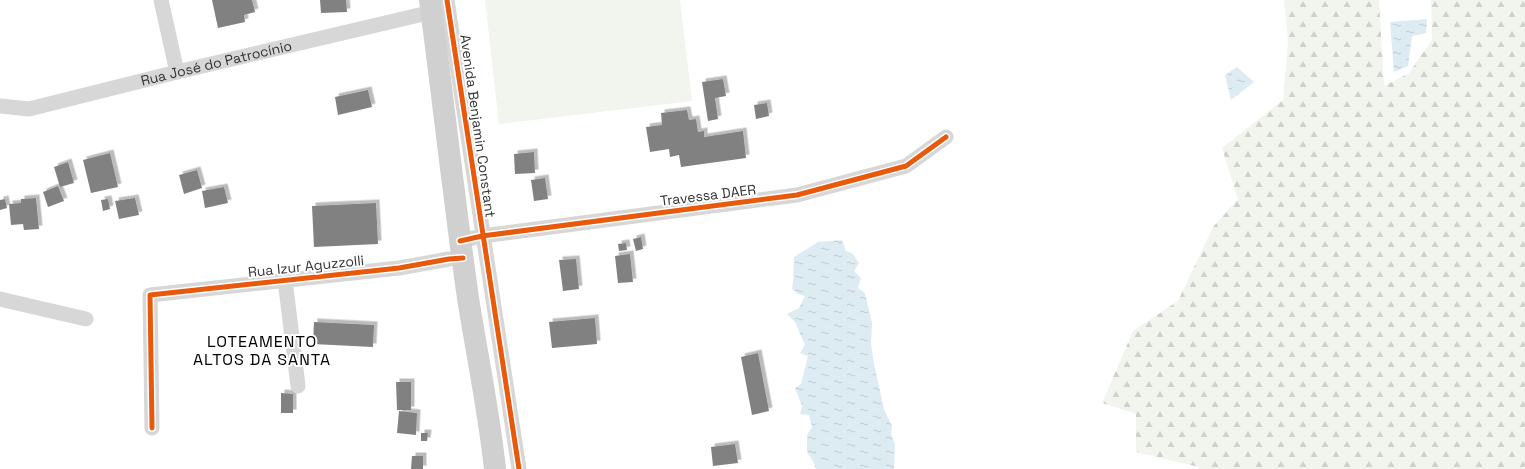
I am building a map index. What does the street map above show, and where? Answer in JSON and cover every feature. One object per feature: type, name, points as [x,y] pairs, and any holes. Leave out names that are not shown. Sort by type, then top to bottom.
[{"type":"main road","points":[[436,4],[462,250],[492,440],[495,469]]},
{"type":"street","points":[[161,0],[177,72]]},
{"type":"street","name":"Rua José do Patrocínio","points":[[0,106],[29,108],[177,72],[436,4]]},
{"type":"street","name":"Avenida Benjamin Constant","points":[[436,4],[482,236],[519,469]]},
{"type":"street","name":"Travessa DAER","points":[[462,250],[482,236],[797,195],[906,166],[946,137]]},
{"type":"street","name":"Rua Izur Aguzzolli","points":[[152,428],[150,295],[399,268],[449,259],[462,250]]},
{"type":"street","points":[[285,280],[298,386]]},
{"type":"street","points":[[0,299],[86,318]]},
{"type":"green space","points":[[485,0],[680,0],[692,101],[499,124]]},
{"type":"green space","points":[[1284,0],[1379,0],[1384,86],[1409,73],[1432,40],[1431,0],[1525,0],[1525,469],[1199,469],[1199,467],[1136,452],[1136,414],[1102,403],[1133,331],[1178,301],[1213,227],[1238,199],[1222,148],[1283,100],[1288,41]]},
{"type":"water","points":[[1427,19],[1426,33],[1412,36],[1408,66],[1394,72],[1390,22]]},
{"type":"water","points":[[1237,67],[1254,82],[1231,100],[1225,75]]},
{"type":"water","points":[[842,240],[846,251],[852,253],[859,263],[854,271],[861,278],[858,288],[865,293],[872,323],[871,344],[874,364],[884,409],[892,426],[891,434],[895,445],[894,469],[816,469],[807,452],[807,435],[812,427],[809,415],[800,414],[802,406],[795,388],[801,384],[808,356],[800,353],[805,345],[795,322],[787,314],[799,308],[805,296],[798,294],[792,289],[794,257],[818,242]]},
{"type":"building","points":[[212,0],[252,0],[255,12],[244,15],[245,22],[218,28]]},
{"type":"building","points":[[320,0],[346,0],[347,12],[321,13]]},
{"type":"building","points":[[723,79],[726,96],[715,98],[718,119],[708,121],[702,82]]},
{"type":"building","points":[[368,90],[372,107],[338,115],[335,97]]},
{"type":"building","points":[[767,103],[769,116],[756,119],[754,105]]},
{"type":"building","points":[[687,110],[689,120],[696,119],[698,132],[704,131],[704,137],[743,131],[746,158],[681,167],[679,155],[670,157],[669,149],[650,152],[646,127],[662,125],[661,113]]},
{"type":"building","points":[[534,152],[535,173],[515,174],[514,154]]},
{"type":"building","points":[[110,153],[118,187],[91,193],[83,160]]},
{"type":"building","points":[[68,162],[74,183],[60,187],[54,167]]},
{"type":"building","points":[[197,170],[202,188],[184,194],[179,175]]},
{"type":"building","points":[[545,178],[548,199],[534,201],[531,180]]},
{"type":"building","points":[[58,186],[64,201],[48,207],[43,192]]},
{"type":"building","points":[[224,187],[228,203],[205,208],[202,191]]},
{"type":"building","points":[[36,198],[39,229],[24,230],[23,224],[11,225],[9,204],[21,203],[21,199]]},
{"type":"building","points":[[135,198],[139,215],[119,219],[115,201]]},
{"type":"building","points":[[5,199],[7,208],[0,210],[0,200]]},
{"type":"building","points":[[108,199],[110,209],[103,211],[101,200]]},
{"type":"building","points":[[376,203],[378,244],[314,247],[312,206]]},
{"type":"building","points":[[641,237],[643,249],[636,251],[633,239]]},
{"type":"building","points":[[626,243],[627,250],[619,251],[618,244]]},
{"type":"building","points":[[630,254],[633,282],[618,283],[615,256]]},
{"type":"building","points":[[576,259],[579,289],[563,291],[559,260]]},
{"type":"building","points":[[595,318],[597,344],[552,348],[549,322]]},
{"type":"building","points":[[314,322],[374,325],[373,347],[313,344]]},
{"type":"building","points":[[758,353],[769,411],[752,415],[741,357]]},
{"type":"building","points":[[396,382],[411,382],[411,410],[397,410]]},
{"type":"building","points":[[281,393],[293,394],[293,413],[281,413]]},
{"type":"building","points":[[399,411],[417,413],[416,435],[397,433]]},
{"type":"building","points":[[421,433],[428,433],[427,441],[421,441]]},
{"type":"building","points":[[735,444],[738,463],[713,466],[711,447]]},
{"type":"building","points":[[412,456],[423,456],[423,469],[411,469]]},
{"type":"cycle path","points":[[447,0],[519,469]]},
{"type":"cycle path","points":[[460,241],[482,236],[797,195],[906,166],[946,137]]},
{"type":"cycle path","points":[[152,428],[150,295],[399,268],[463,258]]},
{"type":"district","name":"LOTEAMENTO ALTOS DA SANTA","points":[[262,350]]}]
